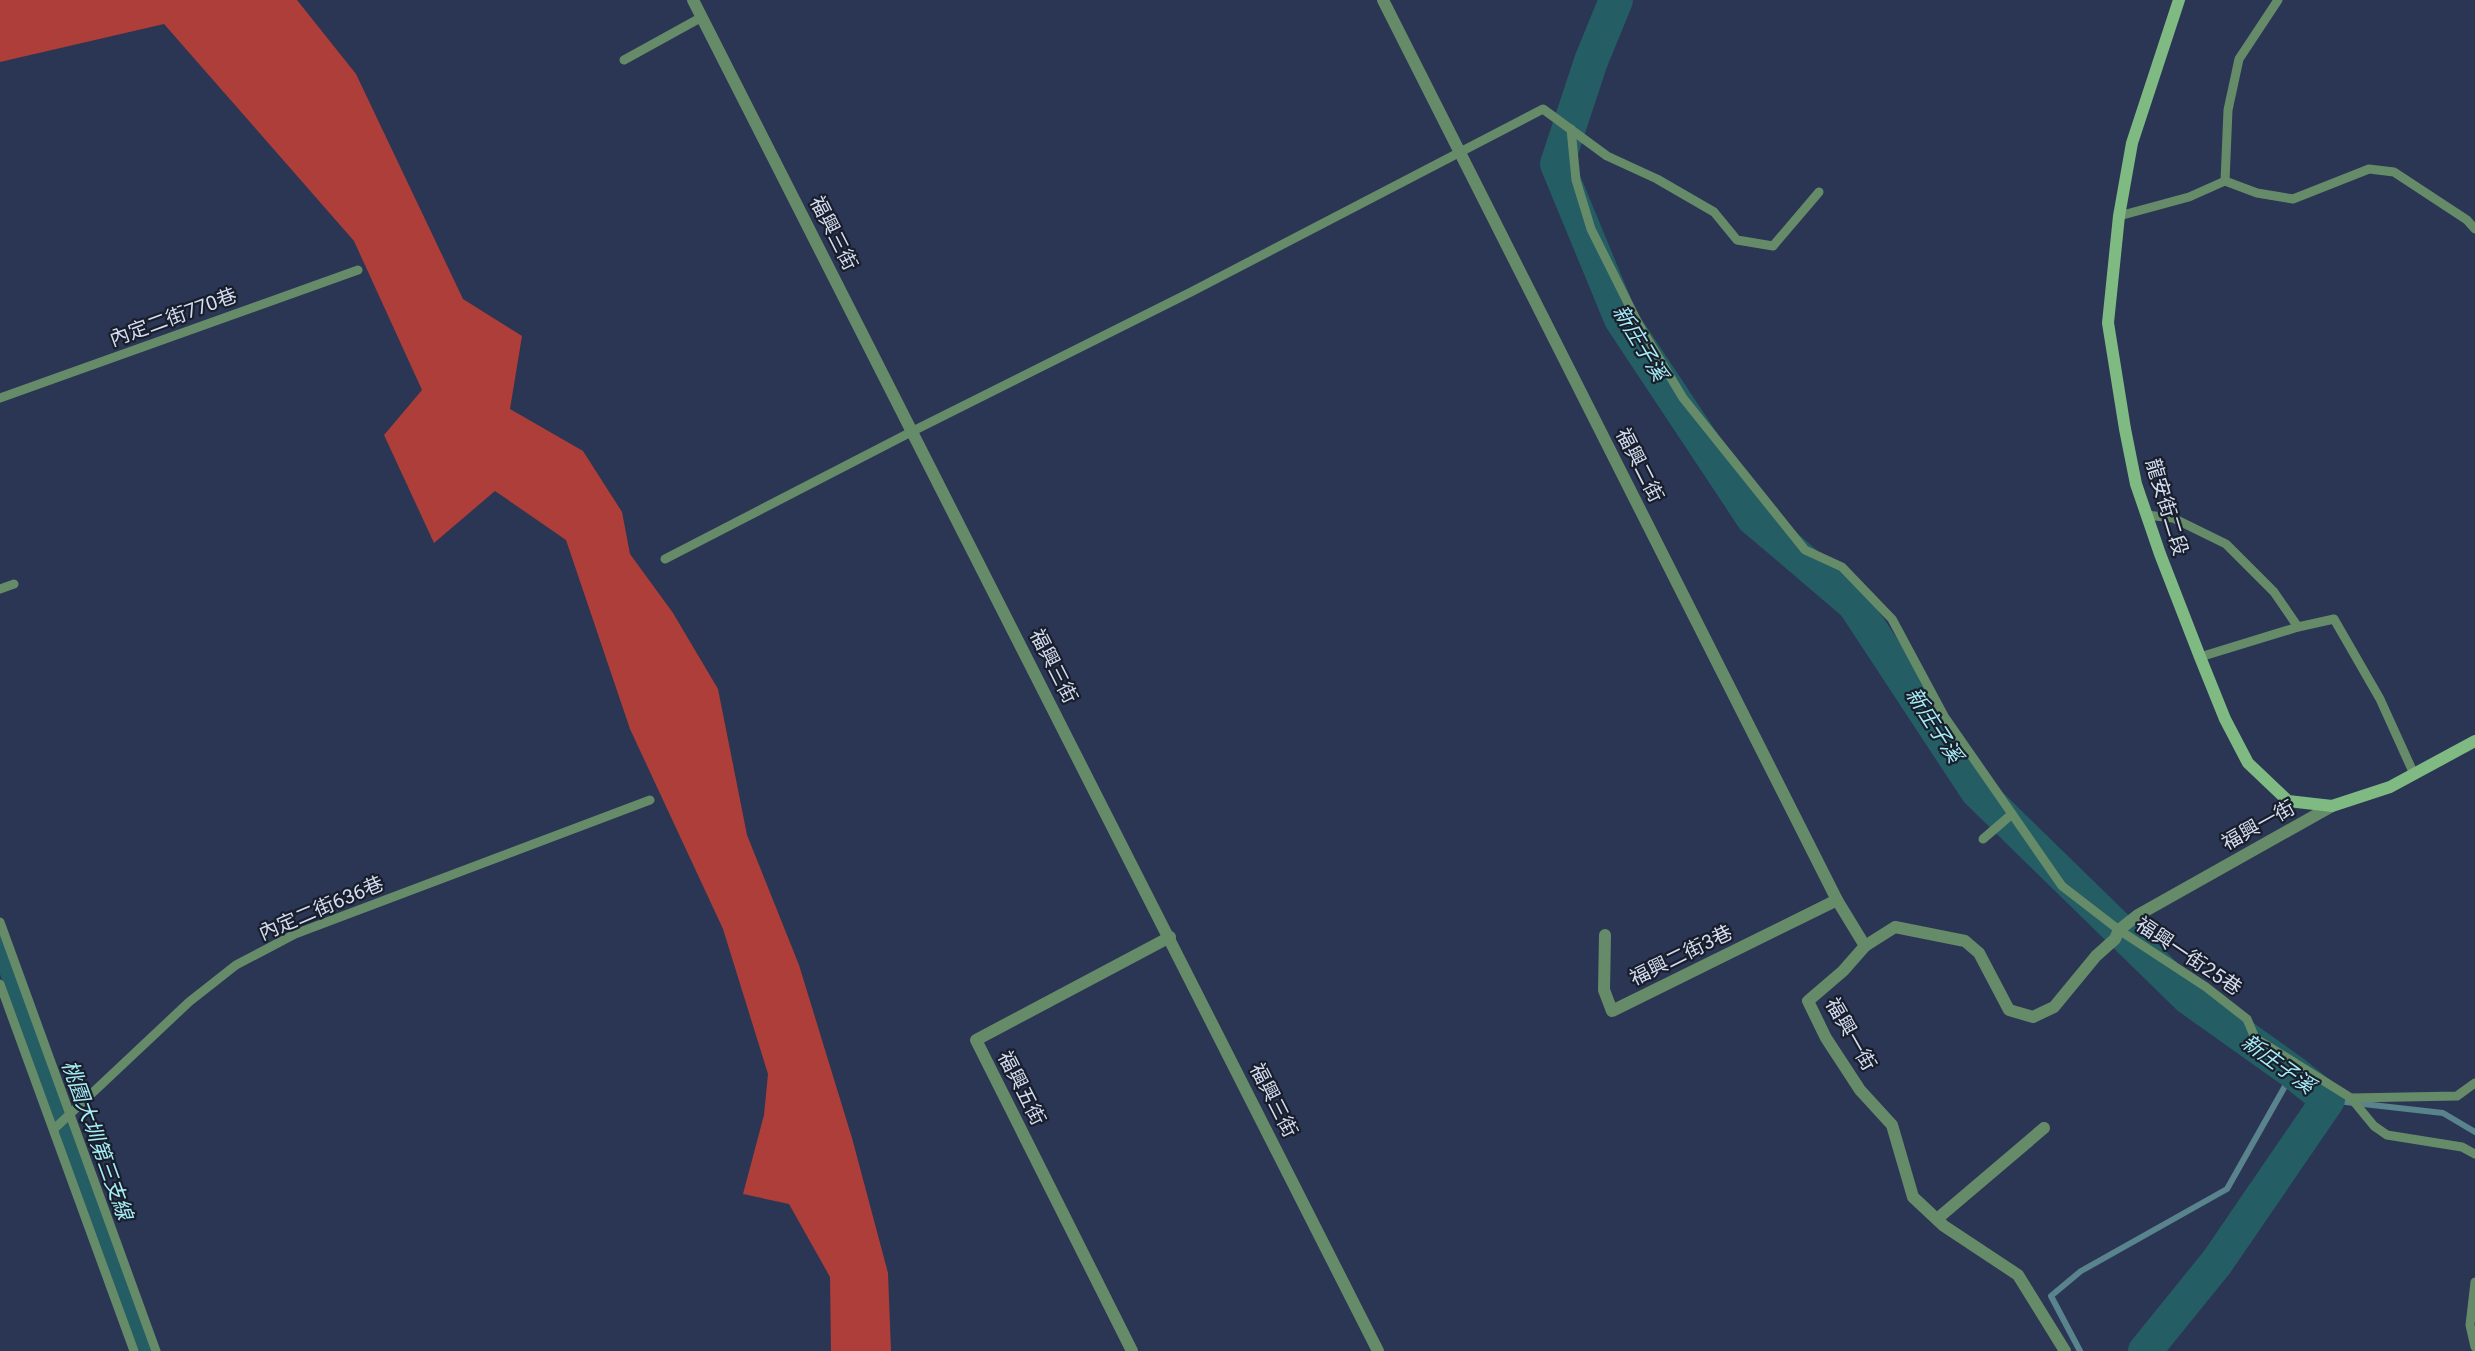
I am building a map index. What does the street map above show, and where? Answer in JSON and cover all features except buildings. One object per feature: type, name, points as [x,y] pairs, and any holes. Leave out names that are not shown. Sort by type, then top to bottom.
[{"type":"street","name":"福興三街","points":[[693,0],[1378,1351]]},
{"type":"street","name":"福興二街","points":[[1383,0],[1837,900],[1865,946]]},
{"type":"street","name":"龍安街二段","points":[[2179,0],[2132,143],[2120,216],[2108,323],[2136,484],[2200,657],[2225,719],[2248,763],[2288,801],[2332,806],[2390,787],[2475,741]]},
{"type":"street","name":"福興一街","points":[[2066,1351],[2018,1275],[1937,1219],[1913,1197],[1892,1125],[1854,1081],[1826,1038],[1808,1001],[1843,971],[1865,946],[1895,927],[1965,941],[1979,953],[2009,1010],[2033,1017],[2054,1007],[2096,956],[2138,915],[2332,806]]},
{"type":"street","name":"福興二街3巷","points":[[1605,935],[1604,990],[1612,1011],[1837,900]]},
{"type":"street","name":"福興五街","points":[[1132,1351],[976,1040],[1170,937]]},
{"type":"street","points":[[1937,1219],[2044,1128]]},
{"type":"lane","points":[[2225,181],[2228,110],[2239,59],[2278,0]]},
{"type":"lane","points":[[624,60],[702,17]]},
{"type":"lane","points":[[666,559],[913,431],[1191,292],[1543,109],[1607,156],[1657,179],[1714,212],[1737,240],[1773,246],[1819,192]]},
{"type":"lane","name":"福興一街25巷","points":[[1571,129],[1576,180],[1591,229],[1638,323],[1683,398],[1805,550],[1842,567],[1892,619],[1944,716],[2062,886],[2117,934],[2206,987],[2247,1019],[2255,1038],[2351,1098],[2374,1126],[2387,1135],[2462,1147],[2475,1154]]},
{"type":"lane","points":[[2120,216],[2189,197],[2225,181],[2257,193],[2293,200],[2369,169],[2394,172],[2467,220],[2475,229]]},
{"type":"lane","name":"內定二街770巷","points":[[0,398],[358,270]]},
{"type":"lane","points":[[2146,515],[2174,518],[2226,544],[2274,592],[2298,627]]},
{"type":"lane","points":[[0,589],[14,584]]},
{"type":"lane","points":[[2200,657],[2298,627],[2334,619],[2380,699],[2414,774]]},
{"type":"lane","name":"內定二街636巷","points":[[55,1129],[189,1002],[236,964],[295,934],[650,800]]},
{"type":"lane","points":[[1983,839],[2012,814]]},
{"type":"lane","points":[[0,922],[156,1351]]},
{"type":"lane","points":[[0,984],[55,1129],[134,1351]]},
{"type":"lane","points":[[2351,1098],[2457,1096],[2475,1083]]},
{"type":"lane","points":[[2475,1282],[2470,1325],[2475,1347]]},
{"type":"shaded area","points":[[0,0],[297,0],[356,74],[463,299],[522,336],[510,409],[583,451],[622,512],[630,554],[673,613],[718,689],[747,835],[799,965],[852,1138],[888,1273],[891,1351],[831,1351],[830,1277],[789,1204],[743,1194],[764,1115],[768,1074],[723,929],[630,729],[566,540],[495,491],[434,543],[384,435],[422,390],[354,241],[164,24],[0,62]]},
{"type":"waterway","name":"新庄子溪","points":[[1616,0],[1591,61],[1557,164],[1621,319],[1753,518],[1854,604],[1977,791],[2189,998],[2293,1072],[2328,1100],[2217,1262],[2145,1351]]},
{"type":"waterway","name":"桃園大圳第三支線","points":[[0,945],[148,1351]]},
{"type":"waterway","points":[[2080,1351],[2051,1296],[2081,1271],[2227,1189],[2293,1072]]},
{"type":"waterway","points":[[2328,1100],[2443,1113],[2475,1132]]}]
